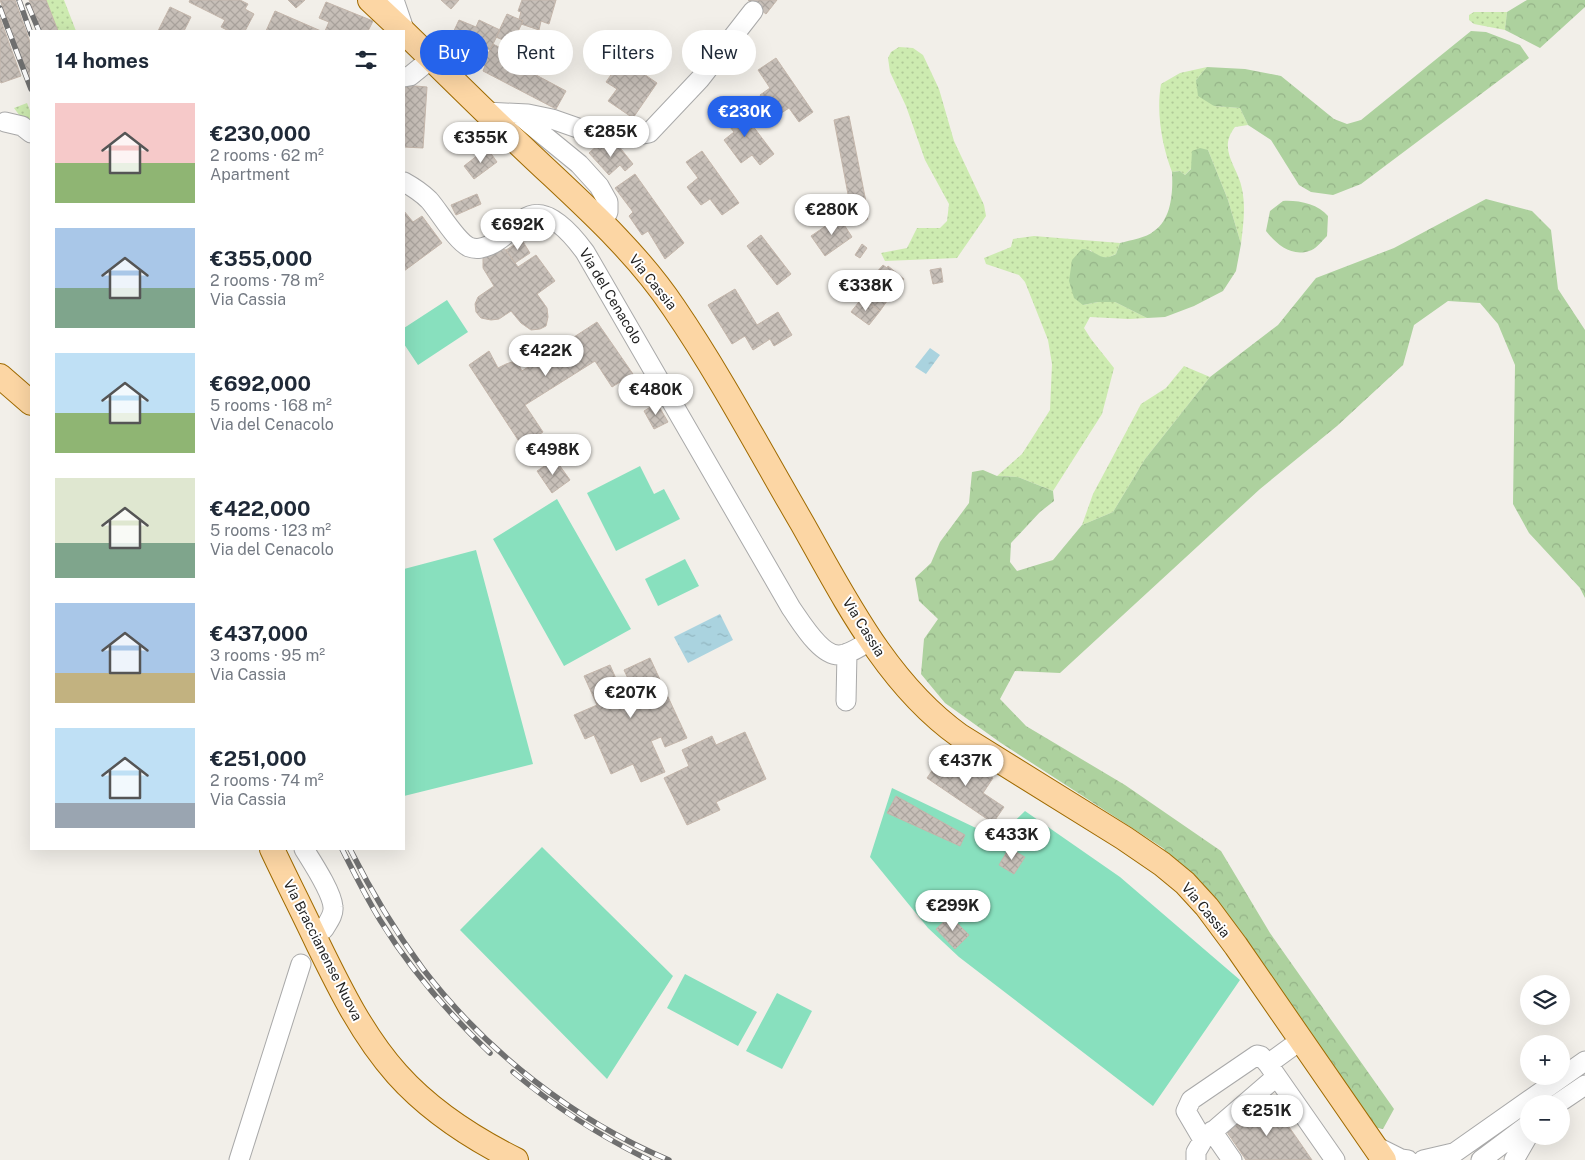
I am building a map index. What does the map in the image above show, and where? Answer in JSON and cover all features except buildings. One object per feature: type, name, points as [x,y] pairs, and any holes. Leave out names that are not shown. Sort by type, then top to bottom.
[{"type":"main road","name":"Via Cassia","points":[[370,0],[401,30]]},
{"type":"main road","name":"Via Cassia","points":[[405,34],[420,48]]},
{"type":"main road","name":"Via Cassia","points":[[448,75],[602,224],[646,270],[661,289],[695,340],[872,640],[893,671],[917,701],[944,725],[986,754],[1124,838],[1162,864],[1185,883],[1218,921],[1380,1153]]},
{"type":"main road","points":[[0,376],[30,402]]},
{"type":"main road","name":"Via Braccianense Nuova","points":[[272,850],[346,1000],[375,1046],[397,1074],[427,1104],[450,1122],[488,1146],[516,1160]]},
{"type":"street","points":[[394,0],[403,30]]},
{"type":"street","points":[[486,112],[516,112],[552,119],[592,133],[621,138],[649,133],[700,79],[753,11]]},
{"type":"street","points":[[405,77],[410,76],[420,68]]},
{"type":"street","points":[[516,112],[579,164],[599,186],[608,202],[608,212],[602,224]]},
{"type":"street","points":[[5,122],[22,126],[30,132]]},
{"type":"street","name":"Via del Cenacolo","points":[[405,183],[428,200],[460,239],[468,246],[480,250],[498,241],[526,217],[539,215],[551,219],[569,231],[585,252],[791,608],[825,651],[839,655],[846,653]]},
{"type":"street","points":[[846,701],[846,653],[872,640]]},
{"type":"street","points":[[305,850],[321,877],[333,907],[331,918],[324,929]]},
{"type":"street","points":[[239,1160],[301,964]]},
{"type":"street","points":[[1196,1160],[1196,1152],[1208,1135],[1301,1040]]},
{"type":"street","points":[[1232,1160],[1186,1111],[1191,1100],[1254,1056],[1261,1056],[1335,1160]]},
{"type":"street","points":[[1423,1160],[1449,1157],[1585,1061]]},
{"type":"street","points":[[1570,1095],[1585,1085]]},
{"type":"street","points":[[1482,1135],[1492,1157],[1520,1132]]},
{"type":"street","points":[[1514,1160],[1523,1145]]},
{"type":"street","points":[[1380,1153],[1408,1160]]},
{"type":"green space","points":[[46,0],[64,0],[76,30],[58,30]]},
{"type":"green space","points":[[1527,0],[1585,0],[1585,7],[1540,48],[1505,30],[1507,12]]},
{"type":"green space","points":[[1474,12],[1507,12],[1505,30],[1474,24],[1469,20],[1469,15]]},
{"type":"green space","points":[[1471,31],[1486,32],[1520,45],[1529,58],[1361,184],[1333,195],[1311,192],[1299,185],[1271,140],[1248,125],[1240,108],[1214,106],[1198,96],[1196,80],[1207,67],[1245,69],[1281,76],[1334,119],[1347,124],[1361,120]]},
{"type":"green space","points":[[899,47],[913,48],[923,55],[939,89],[954,141],[984,205],[986,216],[957,258],[885,261],[881,253],[907,248],[917,228],[940,228],[947,221],[949,204],[925,160],[906,106],[890,72],[888,58],[891,52]]},
{"type":"green space","points":[[1207,67],[1196,80],[1214,106],[1240,108],[1248,125],[1235,127],[1228,143],[1228,151],[1240,181],[1244,203],[1241,244],[1228,200],[1208,150],[1185,175],[1180,171],[1172,172],[1165,151],[1159,106],[1161,84],[1180,73]]},
{"type":"green space","points":[[27,103],[30,110],[30,125],[22,119],[14,108]]},
{"type":"green space","points":[[1200,148],[1208,150],[1228,200],[1241,244],[1236,271],[1223,291],[1194,306],[1165,317],[1147,318],[1115,302],[1098,302],[1083,305],[1074,298],[1069,281],[1072,260],[1082,249],[1092,251],[1102,257],[1116,254],[1120,243],[1147,235],[1160,226],[1165,219],[1170,204],[1172,172],[1180,171],[1185,175],[1191,169],[1192,151]]},
{"type":"green space","points":[[1486,199],[1532,211],[1551,230],[1558,289],[1585,330],[1585,598],[1580,588],[1529,533],[1513,504],[1515,365],[1498,324],[1480,303],[1448,301],[1414,325],[1403,365],[1337,426],[1260,489],[1060,673],[1015,671],[1000,699],[1026,726],[1125,785],[1221,851],[1270,933],[1394,1109],[1383,1129],[1364,1125],[1190,878],[1163,848],[1001,743],[945,703],[921,674],[924,639],[938,619],[919,601],[915,578],[931,563],[940,542],[969,503],[972,472],[983,470],[997,476],[1018,477],[1053,491],[1054,501],[1040,512],[1011,543],[1010,562],[1017,571],[1053,560],[1082,525],[1113,512],[1145,459],[1210,377],[1278,325],[1316,278],[1394,248]]},
{"type":"green space","points":[[1283,201],[1295,201],[1319,208],[1328,216],[1327,236],[1314,249],[1302,252],[1290,251],[1279,245],[1266,231],[1270,211]]},
{"type":"green space","points":[[1034,236],[1120,243],[1116,254],[1108,257],[1099,256],[1090,250],[1083,305],[1098,302],[1115,302],[1147,318],[1090,317],[1084,328],[1114,368],[1102,414],[1053,491],[1018,477],[997,476],[1022,454],[1050,410],[1052,364],[1048,340],[1025,282],[1019,275],[986,264],[984,258],[1011,247],[1013,239]]},
{"type":"green space","points":[[447,300],[468,332],[418,365],[405,346],[405,327]]},
{"type":"green space","points":[[1184,366],[1210,377],[1145,459],[1113,512],[1082,525],[1093,494],[1141,404],[1166,388]]},
{"type":"green space","points":[[640,466],[654,494],[664,489],[680,519],[616,551],[587,493]]},
{"type":"green space","points":[[557,499],[631,629],[564,666],[493,539]]},
{"type":"green space","points":[[476,550],[533,764],[405,796],[405,569]]},
{"type":"green space","points":[[685,559],[699,586],[658,606],[645,579]]},
{"type":"green space","points":[[892,788],[997,838],[1025,811],[1120,877],[1240,980],[1153,1106],[959,957],[928,928],[870,857]]},
{"type":"green space","points":[[542,847],[673,976],[607,1079],[460,930]]},
{"type":"green space","points":[[685,974],[757,1012],[738,1046],[667,1008]]},
{"type":"green space","points":[[777,993],[812,1011],[782,1069],[746,1051]]},
{"type":"water","points":[[930,348],[940,355],[926,374],[915,367]]},
{"type":"water","points":[[720,614],[733,640],[688,663],[674,637]]},
{"type":"railway","points":[[19,0],[30,31]]},
{"type":"railway","points":[[28,5],[39,30]]},
{"type":"railway","points":[[0,8],[30,86]]},
{"type":"railway","points":[[342,850],[375,911],[404,956],[459,1022],[490,1053]]},
{"type":"railway","points":[[351,850],[366,880],[413,955],[448,999],[475,1028],[503,1055],[566,1104],[633,1144],[669,1160]]},
{"type":"railway","points":[[513,1072],[578,1120],[649,1160]]}]
